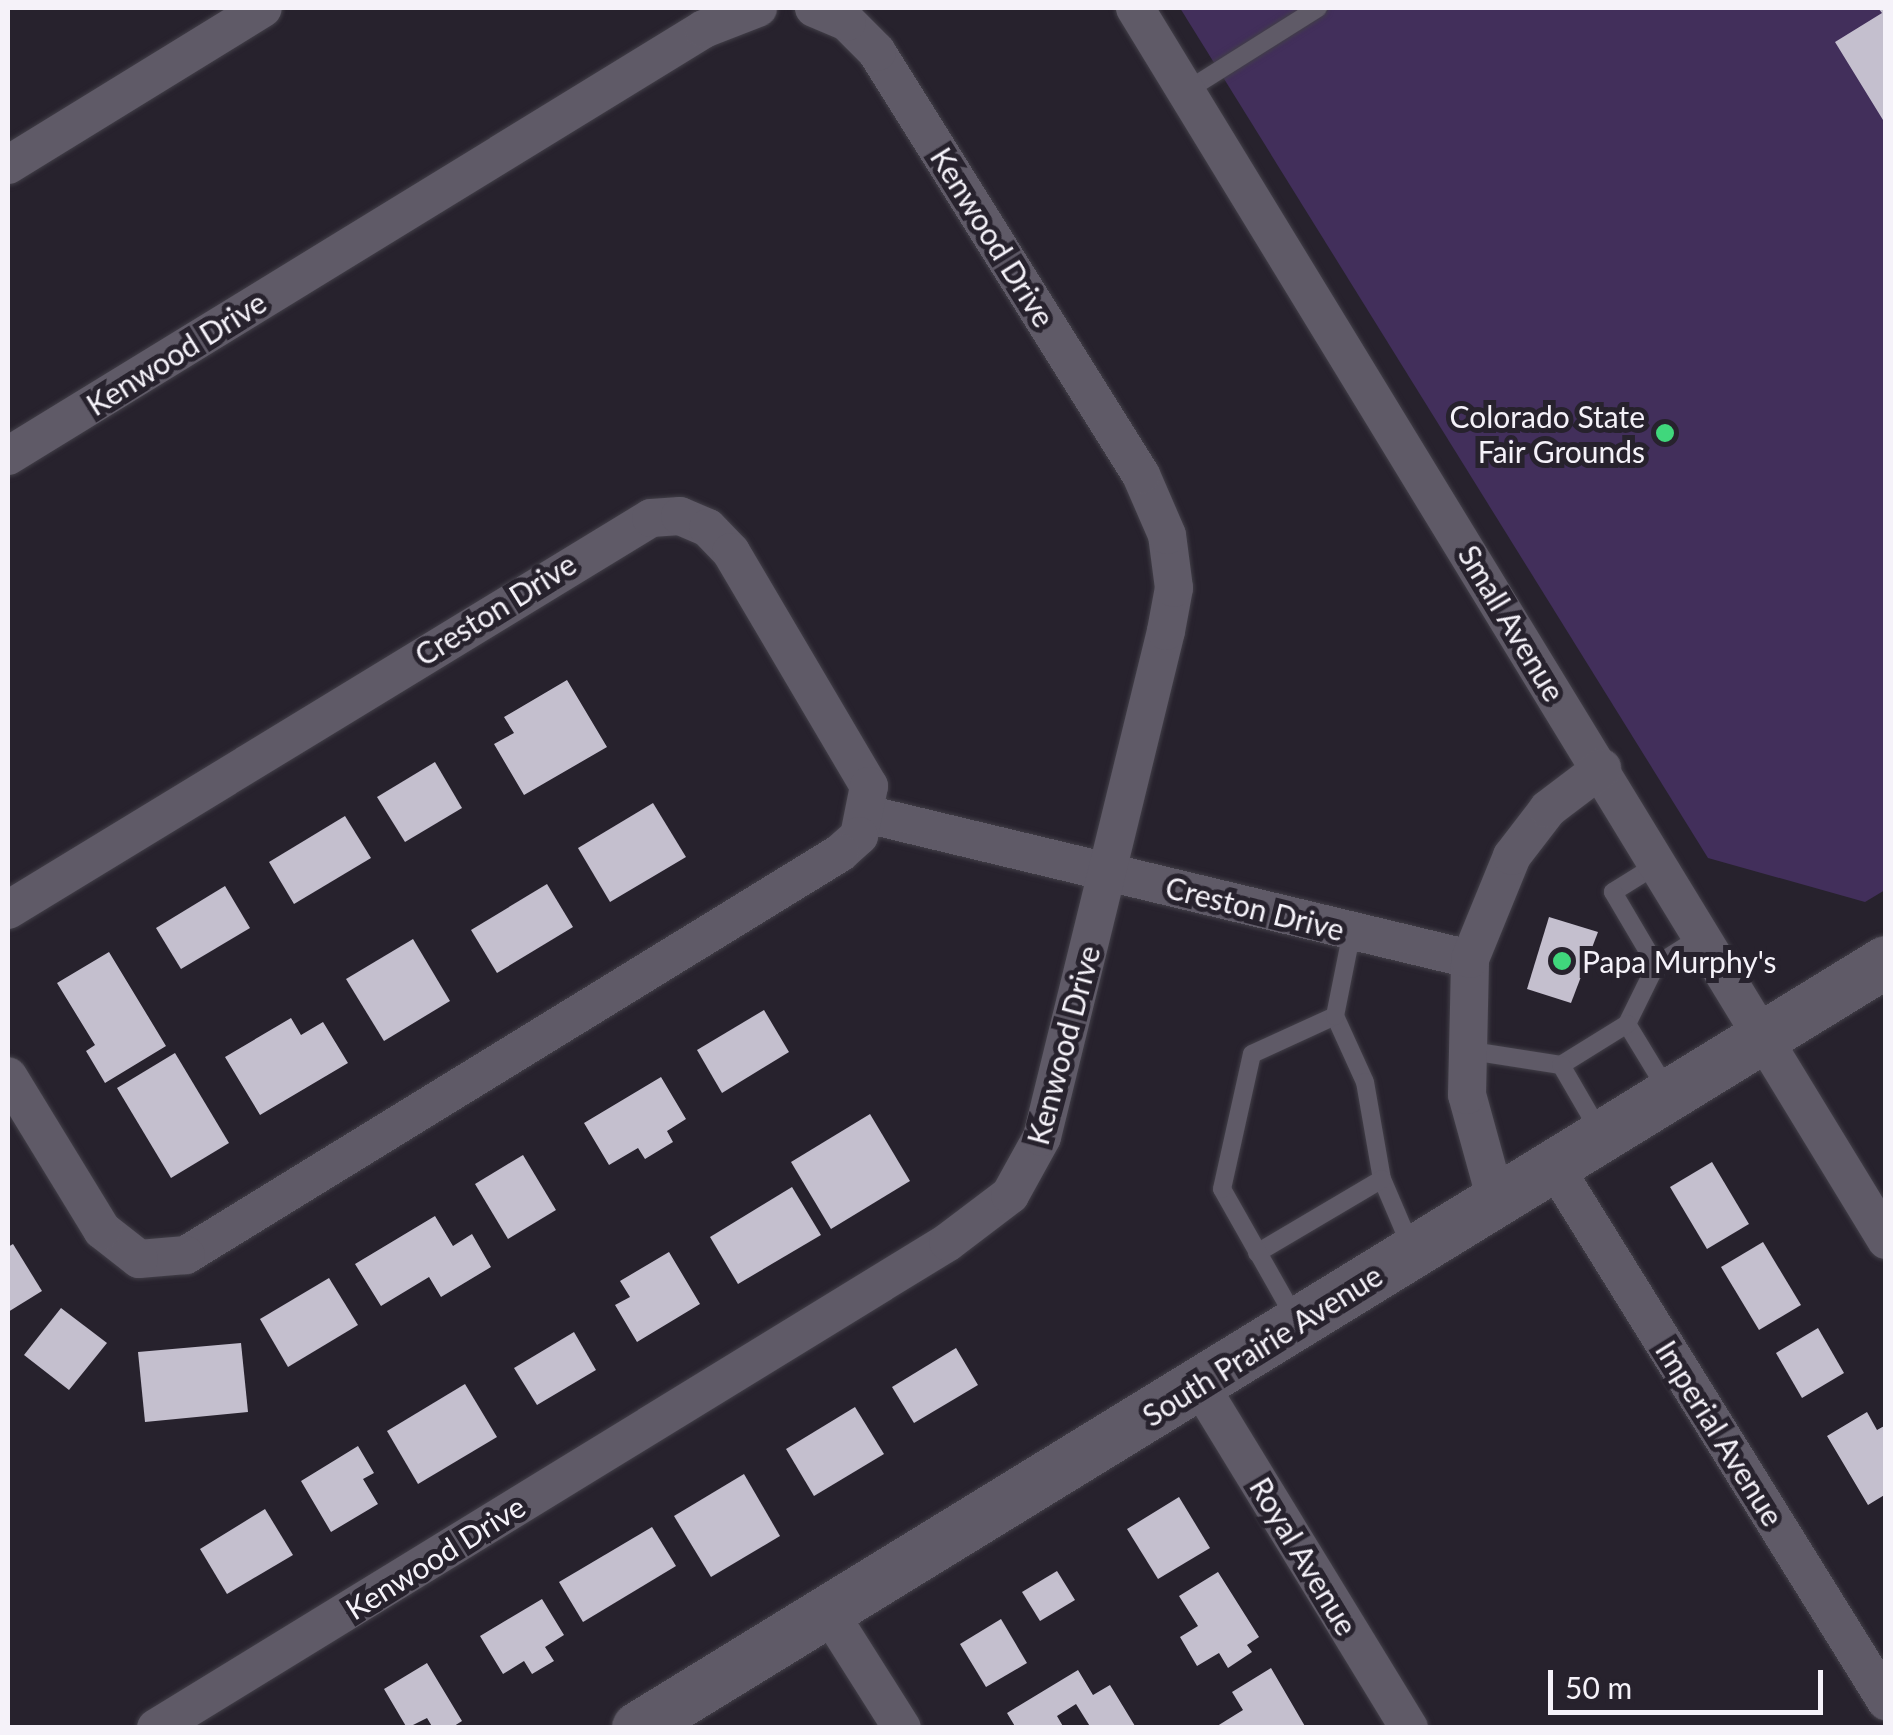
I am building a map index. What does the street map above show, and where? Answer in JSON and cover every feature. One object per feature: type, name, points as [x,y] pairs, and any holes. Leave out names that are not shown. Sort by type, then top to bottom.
[{"type":"main road","name":"South Prairie Avenue","points":[[638,1728],[1886,962]]},
{"type":"street","points":[[8,165],[263,8]]},
{"type":"street","name":"Kenwood Drive","points":[[8,456],[704,29],[758,8]]},
{"type":"street","name":"Kenwood Drive","points":[[156,1728],[948,1242],[1010,1195],[1042,1136],[1174,588],[1167,535],[1140,474],[878,52],[848,22],[814,8]]},
{"type":"street","name":"Small Avenue","points":[[1135,8],[1602,768],[1886,1240]]},
{"type":"street","name":"Creston Drive","points":[[8,910],[651,518],[680,516],[708,528],[731,552],[854,756],[869,786],[866,814],[1470,959]]},
{"type":"street","points":[[1496,1200],[1476,1149],[1464,1050],[1470,959],[1512,856],[1548,810],[1602,768]]},
{"type":"street","points":[[8,1076],[22,1133],[122,1250],[163,1262],[186,1255],[840,852],[860,836],[866,814]]},
{"type":"street","name":"Imperial Avenue","points":[[1554,1166],[1886,1701]]},
{"type":"street","name":"Royal Avenue","points":[[1199,1384],[1409,1728]]},
{"type":"street","points":[[828,1610],[902,1728]]},
{"type":"lane","points":[[1186,92],[1318,8]]},
{"type":"lane","points":[[1656,964],[1613,892],[1658,864]]},
{"type":"lane","points":[[1352,931],[1335,1016],[1365,1082],[1382,1179],[1413,1252]]},
{"type":"lane","points":[[1464,1050],[1560,1065],[1627,1024],[1656,964],[1702,936]]},
{"type":"lane","points":[[1297,1323],[1222,1189],[1252,1054],[1335,1016]]},
{"type":"lane","points":[[1627,1024],[1670,1094]]},
{"type":"lane","points":[[1560,1065],[1602,1136]]},
{"type":"lane","points":[[1257,1252],[1382,1179]]},
{"type":"shaded area","name":"Colorado State Fair Grounds","points":[[1180,8],[1885,8],[1885,890],[1865,902],[1708,858]]},
{"type":"building","points":[[1878,8],[1886,8],[1883,120],[1835,42],[1882,13]]},
{"type":"building","points":[[567,680],[607,747],[524,795],[494,744],[514,733],[504,717]]},
{"type":"building","points":[[435,762],[462,808],[405,842],[377,797]]},
{"type":"building","points":[[653,803],[686,857],[610,902],[578,848]]},
{"type":"building","points":[[345,816],[371,858],[294,904],[269,862]]},
{"type":"building","points":[[547,884],[573,927],[497,973],[471,930]]},
{"type":"building","points":[[225,886],[250,928],[181,969],[156,928]]},
{"type":"building","name":"Papa Murphy's","points":[[1549,917],[1598,932],[1571,1003],[1527,989]]},
{"type":"building","points":[[413,939],[450,1001],[384,1041],[346,979]]},
{"type":"building","points":[[109,952],[166,1046],[105,1083],[86,1051],[95,1045],[57,983]]},
{"type":"building","points":[[764,1010],[789,1052],[722,1093],[697,1050]]},
{"type":"building","points":[[291,1018],[301,1035],[323,1022],[348,1063],[260,1115],[225,1057]]},
{"type":"building","points":[[175,1053],[229,1143],[171,1178],[117,1088]]},
{"type":"building","points":[[661,1077],[686,1119],[667,1131],[673,1142],[645,1159],[638,1148],[609,1165],[584,1123]]},
{"type":"building","points":[[870,1114],[910,1181],[831,1229],[791,1162]]},
{"type":"building","points":[[523,1155],[556,1210],[508,1239],[475,1184]]},
{"type":"building","points":[[1712,1162],[1749,1224],[1707,1249],[1670,1187]]},
{"type":"building","points":[[792,1187],[821,1235],[738,1284],[710,1237]]},
{"type":"building","points":[[435,1216],[453,1246],[472,1234],[491,1267],[441,1297],[429,1277],[381,1306],[355,1264]]},
{"type":"building","points":[[1763,1242],[1801,1305],[1759,1330],[1721,1267]]},
{"type":"building","points":[[13,1244],[42,1291],[8,1312],[8,1247]]},
{"type":"building","points":[[669,1252],[700,1304],[637,1342],[615,1305],[630,1297],[620,1281]]},
{"type":"building","points":[[329,1278],[358,1325],[288,1367],[260,1319]]},
{"type":"building","points":[[61,1308],[107,1343],[69,1390],[24,1355]]},
{"type":"building","points":[[1818,1328],[1844,1373],[1802,1398],[1776,1353]]},
{"type":"building","points":[[574,1332],[596,1370],[537,1405],[514,1368]]},
{"type":"building","points":[[241,1343],[248,1412],[145,1422],[138,1352]]},
{"type":"building","points":[[956,1348],[978,1385],[914,1423],[892,1387]]},
{"type":"building","points":[[465,1384],[497,1437],[418,1484],[387,1431]]},
{"type":"building","points":[[855,1407],[884,1454],[814,1496],[786,1449]]},
{"type":"building","points":[[1867,1412],[1877,1430],[1886,1425],[1886,1494],[1868,1505],[1827,1436]]},
{"type":"building","points":[[358,1446],[374,1473],[363,1479],[378,1504],[331,1532],[301,1481]]},
{"type":"building","points":[[744,1474],[780,1536],[711,1577],[674,1516]]},
{"type":"building","points":[[1179,1497],[1210,1548],[1158,1579],[1127,1529]]},
{"type":"building","points":[[265,1509],[293,1555],[227,1594],[200,1549]]},
{"type":"building","points":[[652,1527],[676,1566],[583,1622],[559,1582]]},
{"type":"building","points":[[1057,1571],[1075,1600],[1040,1621],[1022,1592]]},
{"type":"building","points":[[1218,1572],[1259,1637],[1247,1645],[1252,1652],[1228,1668],[1219,1653],[1197,1666],[1180,1637],[1198,1626],[1179,1596]]},
{"type":"building","points":[[542,1599],[564,1635],[545,1647],[554,1661],[532,1674],[524,1661],[503,1674],[480,1636]]},
{"type":"building","points":[[1001,1619],[1027,1663],[986,1687],[960,1644]]},
{"type":"building","points":[[427,1663],[462,1721],[451,1728],[433,1728],[427,1718],[407,1728],[384,1689]]},
{"type":"building","points":[[1271,1668],[1306,1728],[1214,1728],[1243,1710],[1232,1692]]},
{"type":"building","points":[[1078,1670],[1093,1695],[1110,1685],[1135,1726],[1091,1728],[1076,1704],[1057,1716],[1064,1728],[1016,1728],[1007,1713]]},
{"type":"place","name":"Colorado State Fair Grounds","points":[[1665,433]]},
{"type":"place","name":"Papa Murphy's","points":[[1562,961]]}]
